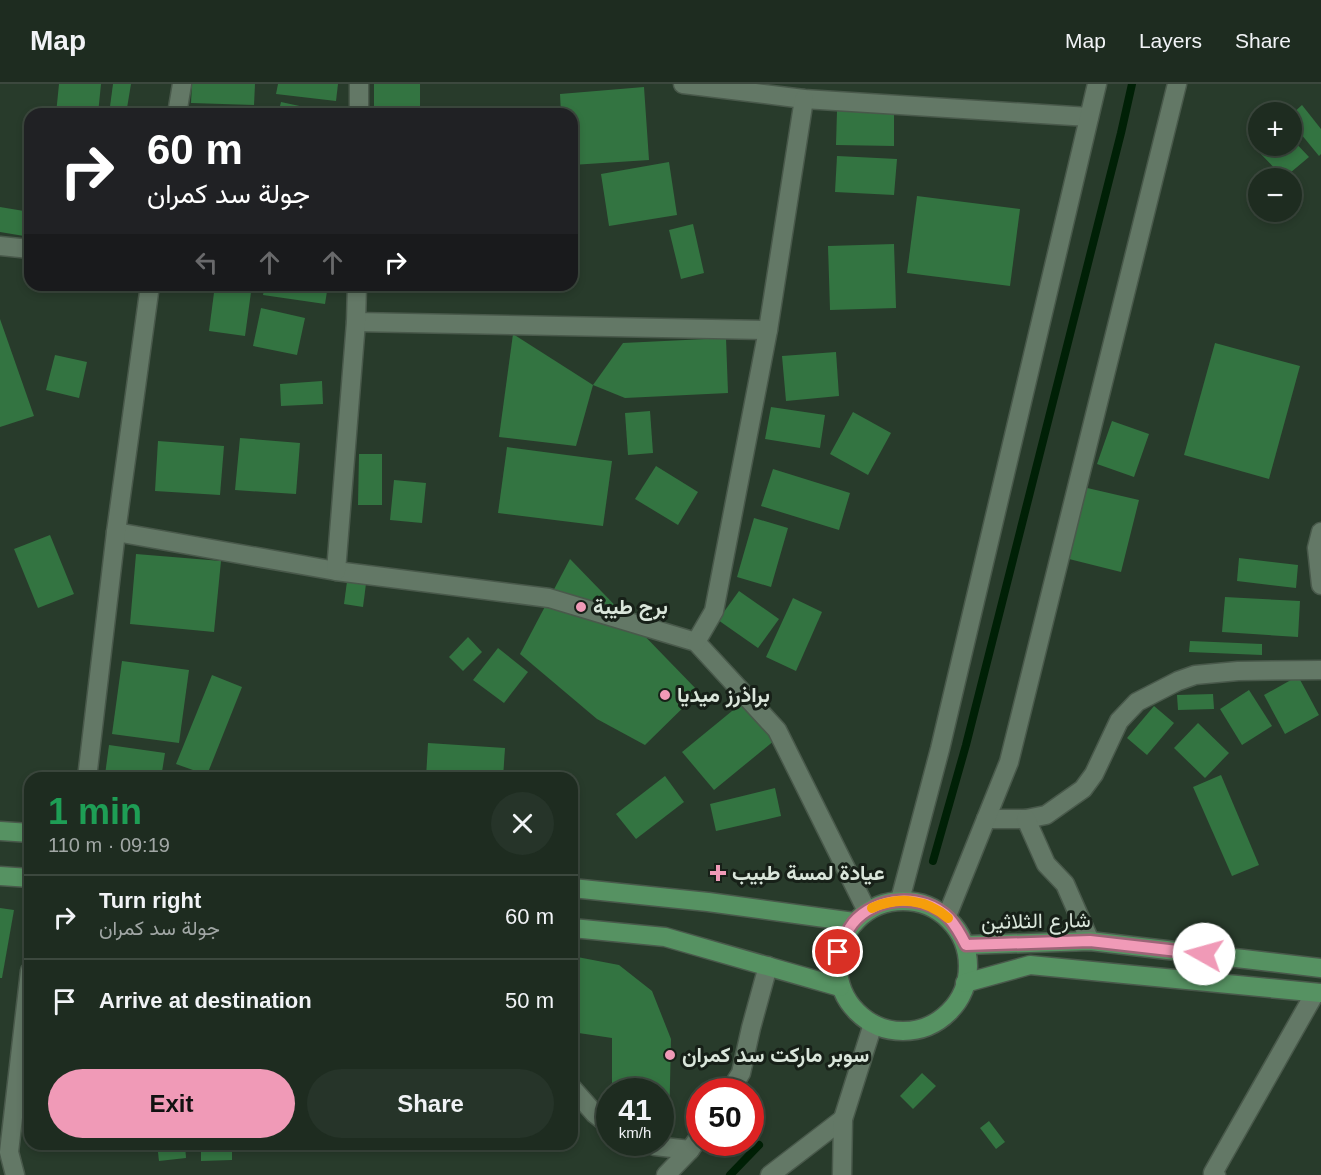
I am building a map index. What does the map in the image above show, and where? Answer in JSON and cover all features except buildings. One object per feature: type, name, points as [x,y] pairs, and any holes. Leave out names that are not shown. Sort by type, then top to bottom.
[{"type":"main road","points":[[0,831],[24,833]]},
{"type":"main road","points":[[0,876],[24,878]]},
{"type":"main road","points":[[578,889],[860,916]]},
{"type":"main road","points":[[900,900],[917,901],[947,916],[966,945],[969,962],[968,979],[952,1010],[939,1021],[907,1032],[890,1030],[873,1024],[859,1015],[848,1002],[840,987],[837,969],[838,952],[844,936],[860,916],[883,903],[900,900]]},
{"type":"main road","points":[[578,929],[664,937],[840,987]]},
{"type":"main road","name":"شارع الثلاثين","points":[[966,945],[1090,941],[1321,968]]},
{"type":"main road","name":"شارع الثلاثين","points":[[965,982],[1030,964],[1318,993]]},
{"type":"street","points":[[178,108],[182,84]]},
{"type":"street","points":[[359,84],[359,108]]},
{"type":"street","points":[[683,84],[804,99],[1089,117]]},
{"type":"street","points":[[900,900],[940,749],[1097,84]]},
{"type":"street","points":[[947,916],[1009,762],[1177,84]]},
{"type":"street","points":[[696,642],[714,611],[768,330],[804,99]]},
{"type":"street","points":[[0,246],[24,248]]},
{"type":"street","points":[[88,772],[116,532],[149,291]]},
{"type":"street","points":[[336,571],[357,291]]},
{"type":"street","points":[[356,322],[768,330]]},
{"type":"street","points":[[116,532],[336,571],[549,598],[696,642],[777,730],[860,916]]},
{"type":"street","points":[[1321,532],[1317,548],[1321,585]]},
{"type":"street","points":[[987,819],[1026,819],[1046,815],[1083,789],[1094,774],[1119,721],[1137,702],[1160,689],[1195,675],[1238,671],[1321,670]]},
{"type":"street","points":[[1026,819],[1046,864],[1065,884],[1090,941]]},
{"type":"street","points":[[738,1078],[768,966]]},
{"type":"street","points":[[1214,1174],[1318,993]]},
{"type":"street","points":[[15,1175],[4,1153],[24,1013]]},
{"type":"street","points":[[842,1175],[843,1119],[873,1024]]},
{"type":"street","points":[[578,1095],[596,1115]]},
{"type":"street","points":[[770,1175],[843,1119]]},
{"type":"street","points":[[666,1175],[686,1154]]},
{"type":"waterway","points":[[933,861],[966,745],[1132,84]]},
{"type":"waterway","points":[[730,1175],[748,1156]]},
{"type":"slow traffic","points":[[872,908],[900,900],[917,901],[933,907],[948,918]]},
{"type":"place","name":"برج طيبة","points":[[581,607]]},
{"type":"place","name":"براذرز ميديا","points":[[665,695]]},
{"type":"place","name":"عيادة لمسة طبيب","points":[[718,873]]},
{"type":"place","name":"سوبر ماركت سد كمران","points":[[670,1055]]},
{"type":"route","points":[[838,952],[844,936],[854,922],[867,911],[883,903],[900,900],[917,901],[947,916],[966,945],[1090,941],[1204,954]]}]
